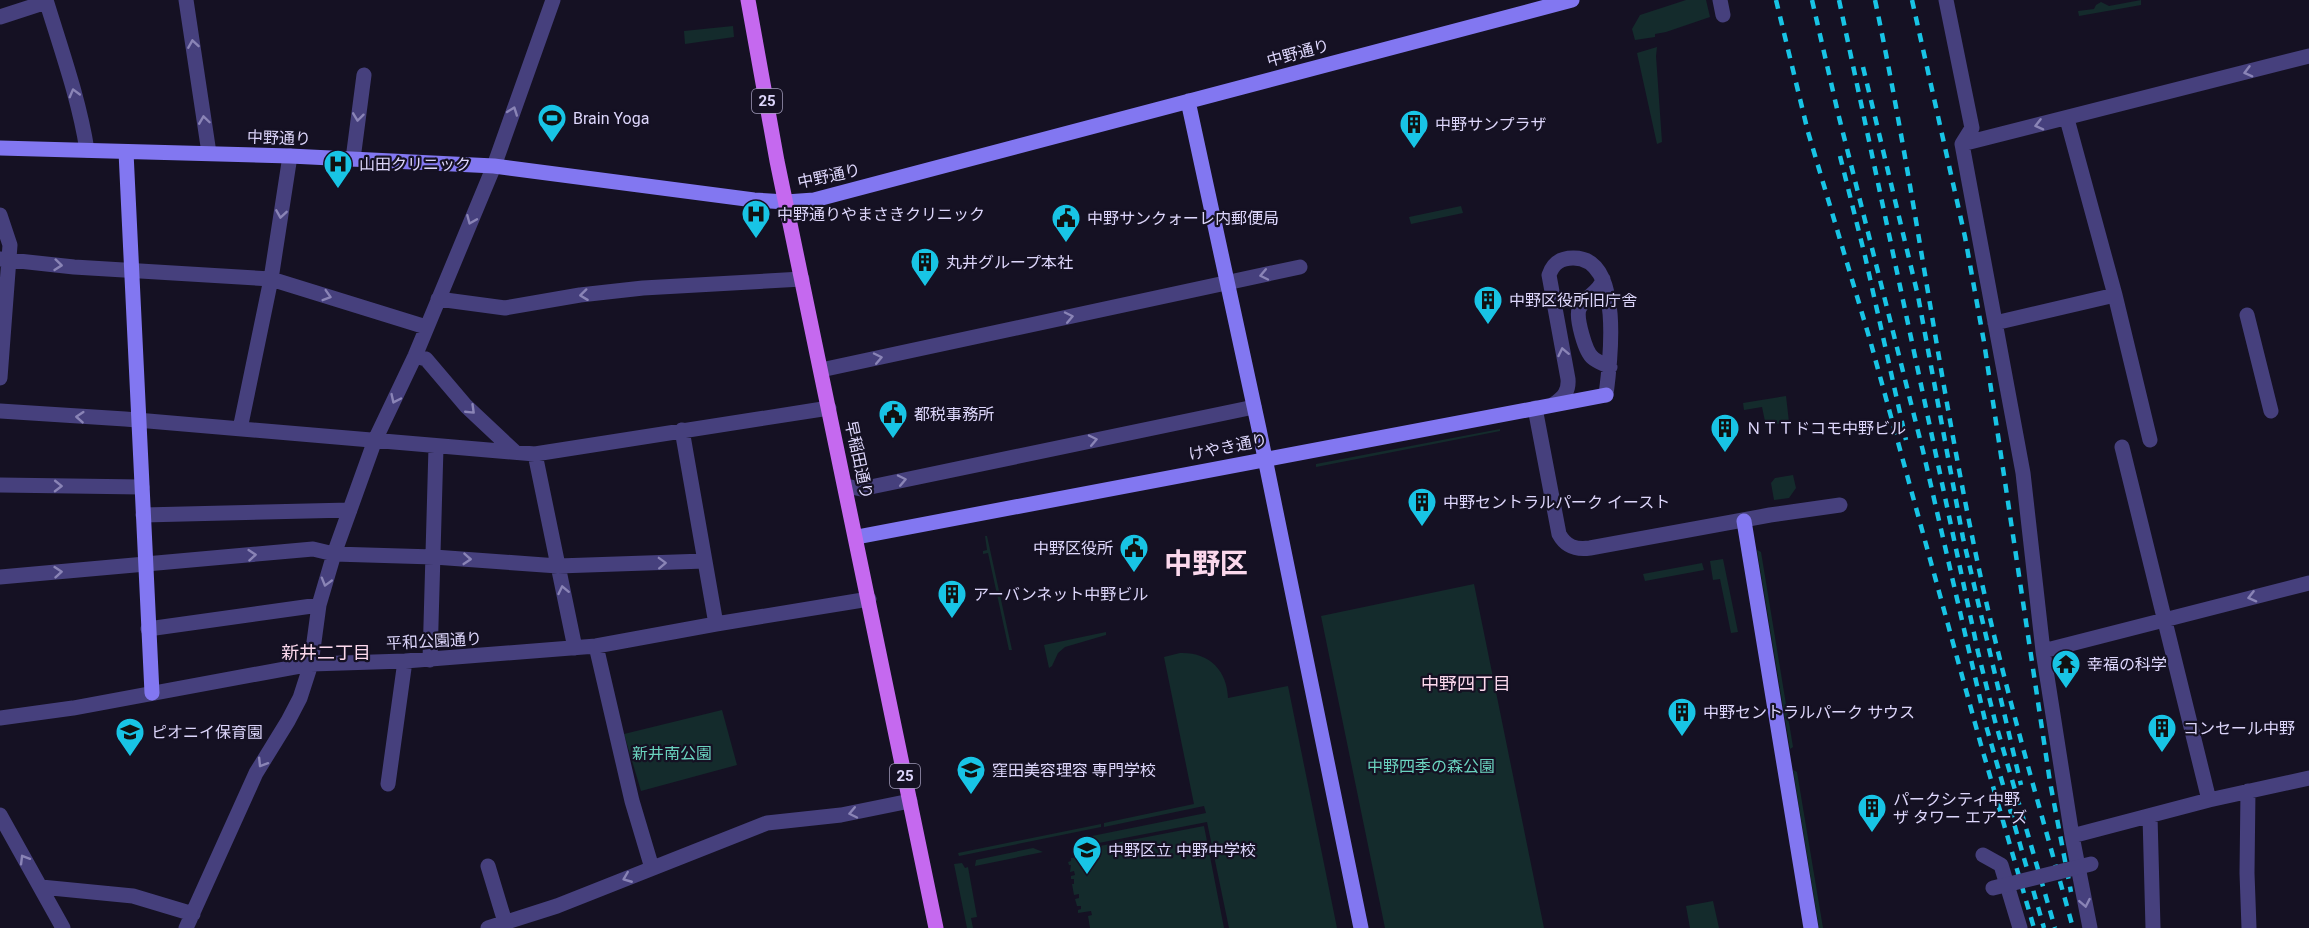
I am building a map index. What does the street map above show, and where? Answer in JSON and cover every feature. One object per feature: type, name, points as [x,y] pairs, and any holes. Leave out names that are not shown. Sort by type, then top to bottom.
[{"type":"main road","name":"早稲田通り","points":[[748,0],[786,202],[846,486],[934,927]]},
{"type":"street","points":[[186,0],[209,153]]},
{"type":"street","points":[[41,886],[133,896],[189,921],[256,773],[300,698],[311,664],[319,605],[334,554],[375,440],[415,356],[494,166],[553,0]]},
{"type":"street","name":"中野通り","points":[[0,148],[209,153],[494,166],[754,200],[786,202],[814,200],[1572,0]]},
{"type":"street","points":[[1946,0],[1972,128],[1962,144],[2023,473],[2043,651],[2072,836],[2090,928]]},
{"type":"street","points":[[0,17],[46,1],[63,54],[87,150]]},
{"type":"street","points":[[1962,144],[2307,56],[2309,73]]},
{"type":"street","points":[[353,159],[364,75]]},
{"type":"street","points":[[1188,100],[1265,458],[1361,928]]},
{"type":"street","points":[[2067,119],[2115,295],[2150,440]]},
{"type":"street","points":[[126,152],[152,693]]},
{"type":"street","points":[[240,429],[271,279],[290,156]]},
{"type":"street","points":[[0,215],[10,245],[4,260],[0,378]]},
{"type":"street","points":[[1554,404],[1562,399],[1569,388],[1549,285],[1552,265],[1560,260],[1578,258],[1591,265],[1603,279],[1612,323],[1610,367],[1592,358],[1586,350],[1578,317],[1580,308],[1602,285],[1603,279]]},
{"type":"street","points":[[4,260],[271,279],[426,327]]},
{"type":"street","points":[[821,370],[1300,267]]},
{"type":"street","points":[[438,298],[505,308],[580,295],[643,288],[802,279]]},
{"type":"street","points":[[1995,323],[2115,295]]},
{"type":"street","points":[[2247,315],[2271,411]]},
{"type":"street","points":[[415,356],[426,359],[466,406],[515,452]]},
{"type":"street","name":"けやき通り","points":[[856,537],[1606,395],[1610,367]]},
{"type":"street","points":[[846,486],[861,489],[1254,407]]},
{"type":"street","points":[[0,411],[535,454],[829,408]]},
{"type":"street","points":[[1535,408],[1559,534],[1568,546],[1590,548],[1840,506]]},
{"type":"street","points":[[682,430],[716,624]]},
{"type":"street","points":[[430,660],[436,447]]},
{"type":"street","points":[[2122,447],[2209,800]]},
{"type":"street","points":[[535,454],[575,648]]},
{"type":"street","points":[[0,485],[142,487]]},
{"type":"street","points":[[143,515],[350,510]]},
{"type":"street","points":[[1744,521],[1811,928]]},
{"type":"street","points":[[0,577],[313,549],[334,554],[434,557],[558,567],[705,561]]},
{"type":"street","points":[[2043,651],[2309,583]]},
{"type":"street","name":"平和公園通り","points":[[0,718],[74,708],[311,664],[405,662],[596,646],[869,599]]},
{"type":"street","points":[[148,629],[319,605]]},
{"type":"street","points":[[596,646],[633,801],[652,868]]},
{"type":"street","points":[[388,784],[405,662]]},
{"type":"street","points":[[2072,836],[2209,800],[2309,778]]},
{"type":"street","points":[[2248,791],[2249,928]]},
{"type":"street","points":[[488,928],[558,906],[768,823],[841,815],[910,801]]},
{"type":"street","points":[[0,815],[63,928]]},
{"type":"street","points":[[2150,816],[2153,928]]},
{"type":"street","points":[[1983,855],[2001,865],[2020,928]]},
{"type":"street","points":[[1993,888],[2091,864]]},
{"type":"street","points":[[488,866],[505,922]]},
{"type":"green space","points":[[1686,0],[1706,0],[1710,17],[1655,34],[1655,37],[1635,40],[1632,29],[1640,15]]},
{"type":"green space","points":[[2141,0],[2141,5],[2079,16],[2078,11],[2094,9],[2101,2],[2109,6]]},
{"type":"green space","points":[[733,26],[734,37],[685,44],[684,31]]},
{"type":"green space","points":[[1657,47],[1662,142],[1657,144],[1637,53]]},
{"type":"green space","points":[[1461,206],[1463,213],[1411,224],[1409,217]]},
{"type":"green space","points":[[1786,396],[1789,422],[1766,426],[1762,407],[1744,410],[1743,403]]},
{"type":"green space","points":[[1500,429],[1500,431],[1316,467],[1316,464]]},
{"type":"green space","points":[[1793,475],[1796,488],[1789,498],[1774,500],[1771,483],[1775,478]]},
{"type":"green space","points":[[985,536],[987,536],[1012,650],[1009,650],[988,553],[983,554],[983,551],[987,550]]},
{"type":"green space","points":[[1757,550],[1761,552],[1793,747],[1790,749]]},
{"type":"green space","points":[[1723,559],[1738,632],[1731,633],[1720,579],[1713,580],[1710,561]]},
{"type":"green space","points":[[1702,563],[1704,570],[1645,581],[1643,574]]},
{"type":"green space","name":"中野四季の森公園","points":[[1474,584],[1544,928],[1385,928],[1321,616]]},
{"type":"green space","points":[[1106,632],[1106,635],[1065,647],[1058,653],[1049,668],[1044,645]]},
{"type":"green space","points":[[1190,653],[1208,659],[1220,671],[1227,688],[1228,698],[1288,686],[1337,928],[1229,928],[1207,822],[1078,847],[1082,838],[1206,813],[1204,806],[1104,827],[1104,823],[1194,804],[1164,657]]},
{"type":"green space","name":"新井南公園","points":[[722,710],[737,765],[641,791],[624,734]]},
{"type":"green space","points":[[1793,770],[1797,772],[1823,928],[1819,928]]},
{"type":"green space","points":[[1101,824],[1101,827],[959,856],[958,853]]},
{"type":"green space","points":[[1204,826],[1224,928],[1090,928],[1088,916],[1092,915],[1091,911],[1078,913],[1081,906],[1077,906],[1075,899],[1079,898],[1079,894],[1074,895],[1072,884],[1074,884],[1074,879],[1071,879],[1071,876],[1075,875],[1074,871],[1070,872],[1071,865],[1068,862],[1071,858],[1080,857],[1079,850]]},
{"type":"green space","points":[[1033,848],[1043,852],[975,866],[976,860]]},
{"type":"green space","points":[[962,863],[965,868],[968,867],[977,917],[971,918],[973,928],[967,928],[954,864]]},
{"type":"green space","points":[[1713,901],[1719,928],[1690,928],[1686,906]]},
{"type":"railway","points":[[1776,0],[1808,132],[1870,340],[1981,745],[2034,928]]},
{"type":"railway","points":[[1812,0],[1923,451],[1987,729],[2044,928]]},
{"type":"railway","points":[[1839,0],[1978,652],[1995,721],[2055,928]]},
{"type":"railway","points":[[1875,0],[1904,150],[1942,376],[1986,601],[2073,928]]},
{"type":"railway","points":[[1912,0],[1965,237],[1984,342],[2050,782],[2071,892]]},
{"type":"railway","points":[[1863,67],[1918,296],[1963,538],[2021,785]]},
{"type":"railway","points":[[1840,156],[1906,440]]},
{"type":"place","name":"Brain Yoga","points":[[552,144]]},
{"type":"place","name":"中野サンプラザ","points":[[1414,150]]},
{"type":"place","name":"山田クリニック","points":[[338,190]]},
{"type":"place","name":"中野通りやまさきクリニック","points":[[756,240]]},
{"type":"place","name":"中野サンクォーレ内郵便局","points":[[1066,244]]},
{"type":"place","name":"丸井グループ本社","points":[[925,288]]},
{"type":"place","name":"中野区役所旧庁舎","points":[[1488,326]]},
{"type":"place","name":"都税事務所","points":[[893,440]]},
{"type":"place","name":"ＮＴＴドコモ中野ビル","points":[[1725,454]]},
{"type":"place","name":"中野セントラルパーク イースト","points":[[1422,528]]},
{"type":"place","name":"中野区役所","points":[[1134,574]]},
{"type":"place","name":"アーバンネット中野ビル","points":[[952,620]]},
{"type":"place","name":"幸福の科学","points":[[2066,690]]},
{"type":"place","name":"中野セントラルパーク サウス","points":[[1682,738]]},
{"type":"place","name":"コンセール中野","points":[[2162,754]]},
{"type":"place","name":"ピオニイ保育園","points":[[130,758]]},
{"type":"place","name":"窪田美容理容 専門学校","points":[[971,796]]},
{"type":"place","name":"パークシティ中野 ザ タワー エアーズ","points":[[1872,834]]},
{"type":"place","name":"中野区立 中野中学校","points":[[1087,876]]},
{"type":"district","name":"中野区","points":[[1206,563]]},
{"type":"district","name":"新井二丁目","points":[[326,652]]},
{"type":"district","name":"中野四丁目","points":[[1466,683]]}]
